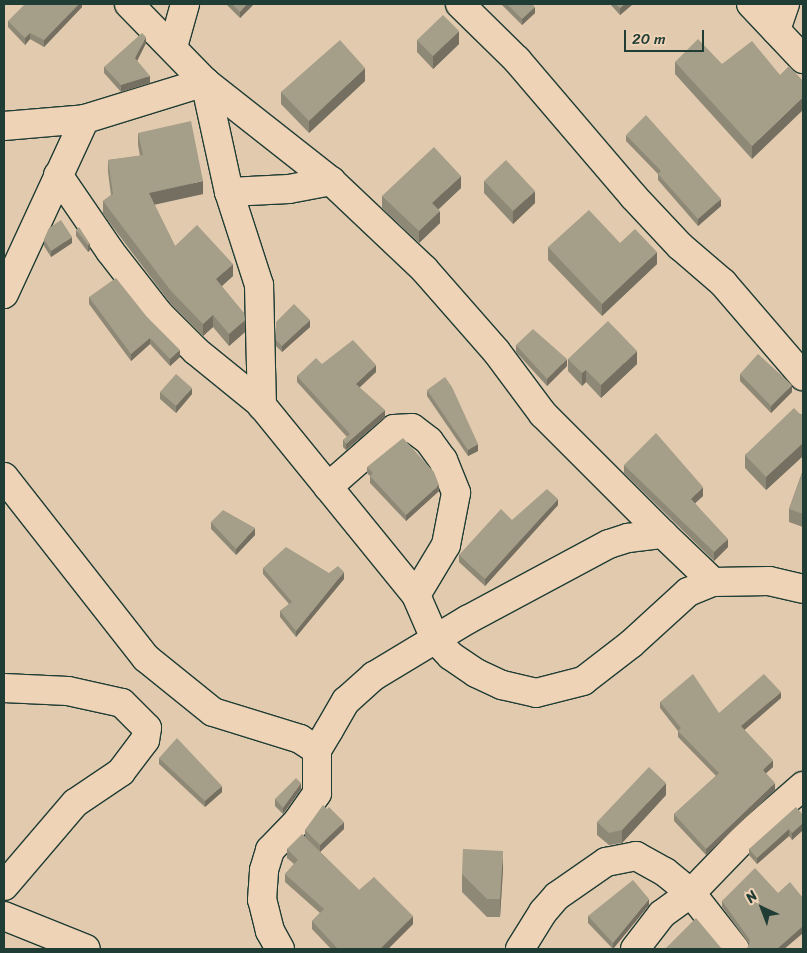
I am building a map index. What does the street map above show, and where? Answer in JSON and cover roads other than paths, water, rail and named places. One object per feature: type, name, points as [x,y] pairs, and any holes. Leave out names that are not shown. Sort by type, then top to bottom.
[{"type":"street","points":[[129,4],[173,47],[205,82],[331,181],[424,268],[496,351],[543,414],[713,582]]},
{"type":"street","points":[[173,47],[185,4]]},
{"type":"street","points":[[460,4],[517,60],[632,196],[680,246],[723,283],[803,376]]},
{"type":"street","points":[[751,4],[803,59]]},
{"type":"street","points":[[776,30],[785,4]]},
{"type":"street","points":[[4,126],[84,119],[205,82]]},
{"type":"street","points":[[205,82],[229,192],[259,285],[262,406]]},
{"type":"street","points":[[4,294],[84,119]]},
{"type":"street","points":[[58,175],[110,251],[159,314],[196,351],[262,406],[416,595],[436,639],[452,656],[476,673],[502,685],[536,693],[583,681],[631,644],[688,592],[713,582],[769,581],[803,589]]},
{"type":"street","points":[[229,192],[289,189],[331,181]]},
{"type":"street","points":[[328,487],[394,429],[412,428],[429,441],[443,460],[456,493],[446,545],[416,595]]},
{"type":"street","points":[[4,477],[146,658],[213,712],[300,739],[317,750]]},
{"type":"street","points":[[280,949],[270,932],[262,900],[264,870],[270,850],[297,822],[317,794],[317,750],[346,701],[382,671],[436,639],[610,544],[663,534]]},
{"type":"street","points":[[4,688],[68,691],[122,703],[148,728],[145,740],[121,772],[75,803],[4,886]]},
{"type":"street","points":[[635,949],[662,914],[691,893],[748,834],[803,786]]},
{"type":"street","points":[[520,949],[542,912],[557,896],[606,862],[636,856],[665,872],[691,893],[735,949]]},
{"type":"street","points":[[4,916],[86,949]]}]
